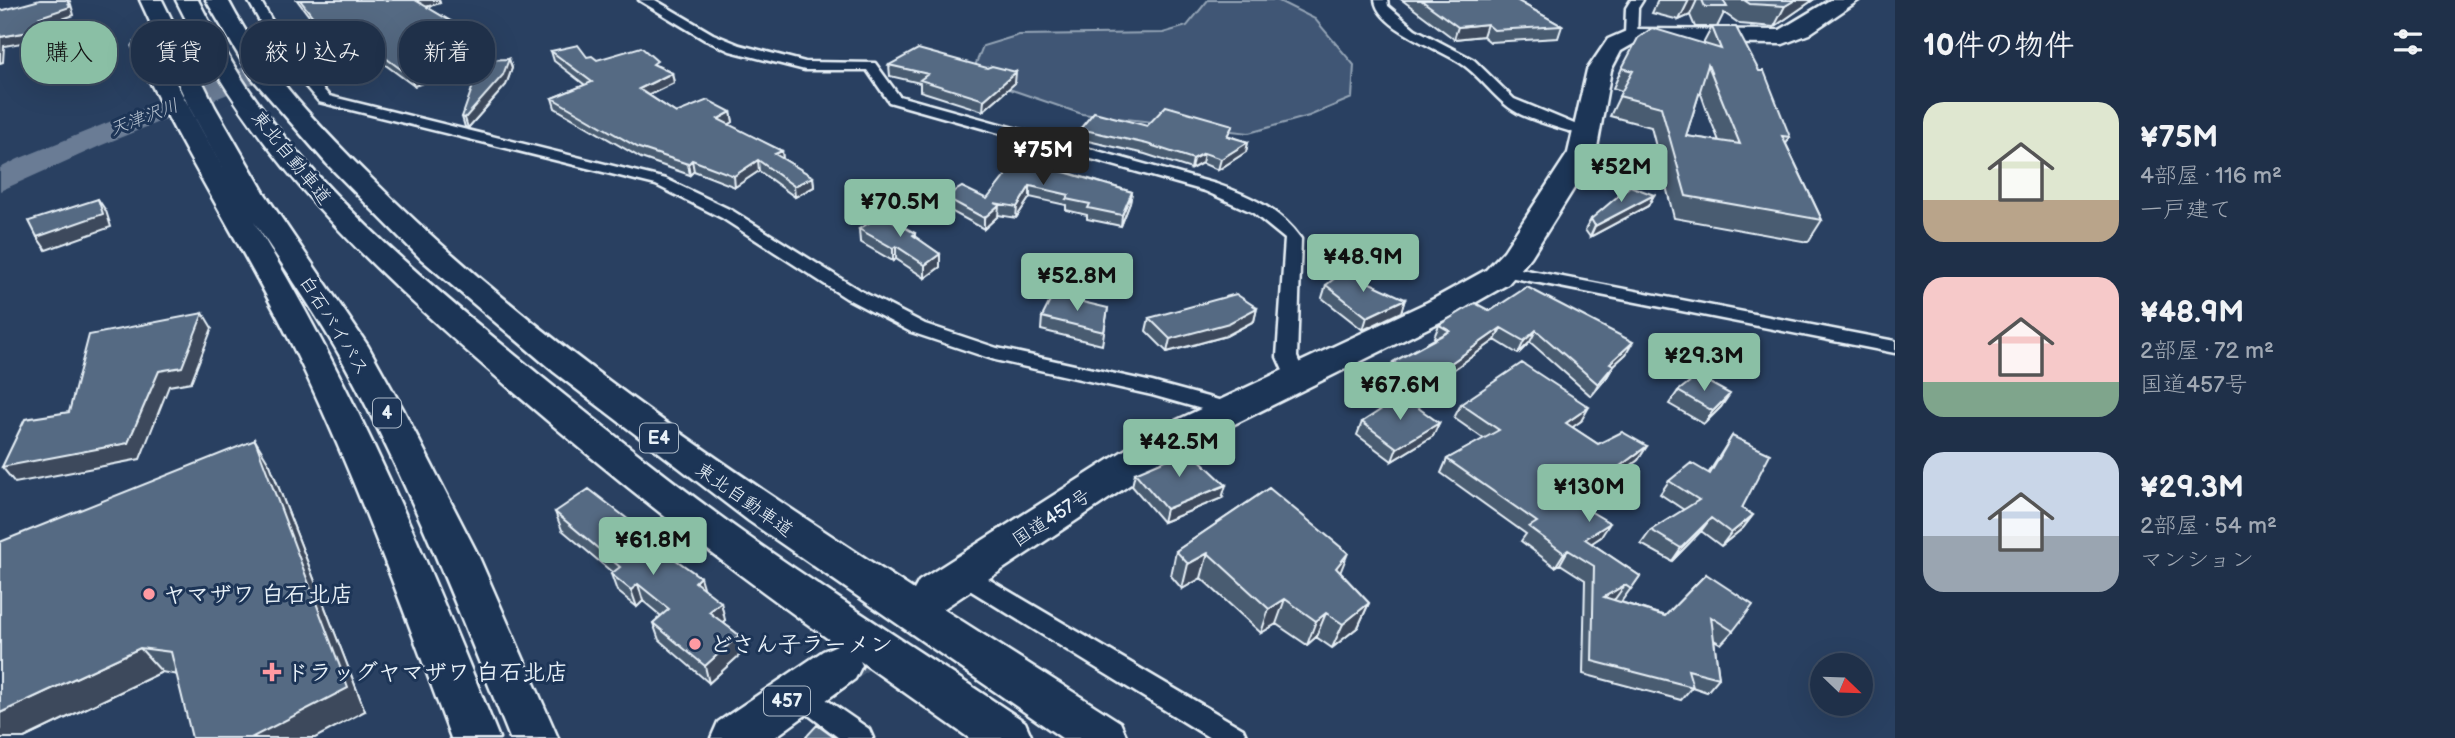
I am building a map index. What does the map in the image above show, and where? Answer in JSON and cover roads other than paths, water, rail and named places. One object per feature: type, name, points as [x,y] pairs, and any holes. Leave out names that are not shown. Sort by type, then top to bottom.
[{"type":"highway","name":"白石バイパス","points":[[151,0],[185,102],[309,344],[391,522],[475,738]]},
{"type":"highway","name":"東北自動車道","points":[[187,0],[241,52]]},
{"type":"highway","name":"東北自動車道","points":[[216,0],[241,40]]},
{"type":"highway","points":[[1631,36],[1783,37],[1801,32],[1827,8],[1848,0]]},
{"type":"highway","name":"国道457号","points":[[934,594],[1168,440],[1440,309],[1505,271],[1582,153],[1589,133],[1599,71],[1612,46],[1631,36]]},
{"type":"highway","name":"白石バイパス","points":[[173,84],[251,194],[356,354],[457,555],[534,738]]},
{"type":"highway","name":"東北自動車道","points":[[266,84],[303,175],[372,249],[537,392],[706,527],[1008,738]]},
{"type":"highway","name":"東北自動車道","points":[[273,84],[406,232],[510,320],[652,433],[825,555],[1103,738]]},
{"type":"highway","name":"457","points":[[735,738],[839,665]]},
{"type":"street","points":[[254,0],[256,21]]},
{"type":"street","points":[[645,0],[669,11],[709,37],[735,48],[805,66],[870,66],[877,71],[883,89],[894,99],[1142,171],[1199,183],[1262,212],[1286,228],[1293,239],[1287,357],[1296,379]]},
{"type":"street","points":[[1381,0],[1382,8],[1411,32],[1469,63],[1510,102],[1527,112],[1589,133]]},
{"type":"street","points":[[1631,36],[1632,8],[1637,0]]},
{"type":"street","points":[[291,84],[324,99],[661,183],[701,197],[866,301],[917,327],[972,348],[1180,393],[1230,410]]},
{"type":"street","points":[[1505,271],[1895,347]]},
{"type":"street","points":[[963,574],[1234,738]]},
{"type":"street","points":[[798,692],[860,738]]},
{"type":"waterway","name":"天津沢川","points":[[0,181],[91,138],[245,77],[362,17],[403,0]]},
{"type":"tunnel","points":[[848,659],[934,594]]},
{"type":"place","name":"ヤマザワ 白石北店","points":[[149,594]]},
{"type":"place","name":"どさん子ラーメン","points":[[695,644]]},
{"type":"place","name":"ドラッグヤマザワ 白石北店","points":[[272,672]]}]
